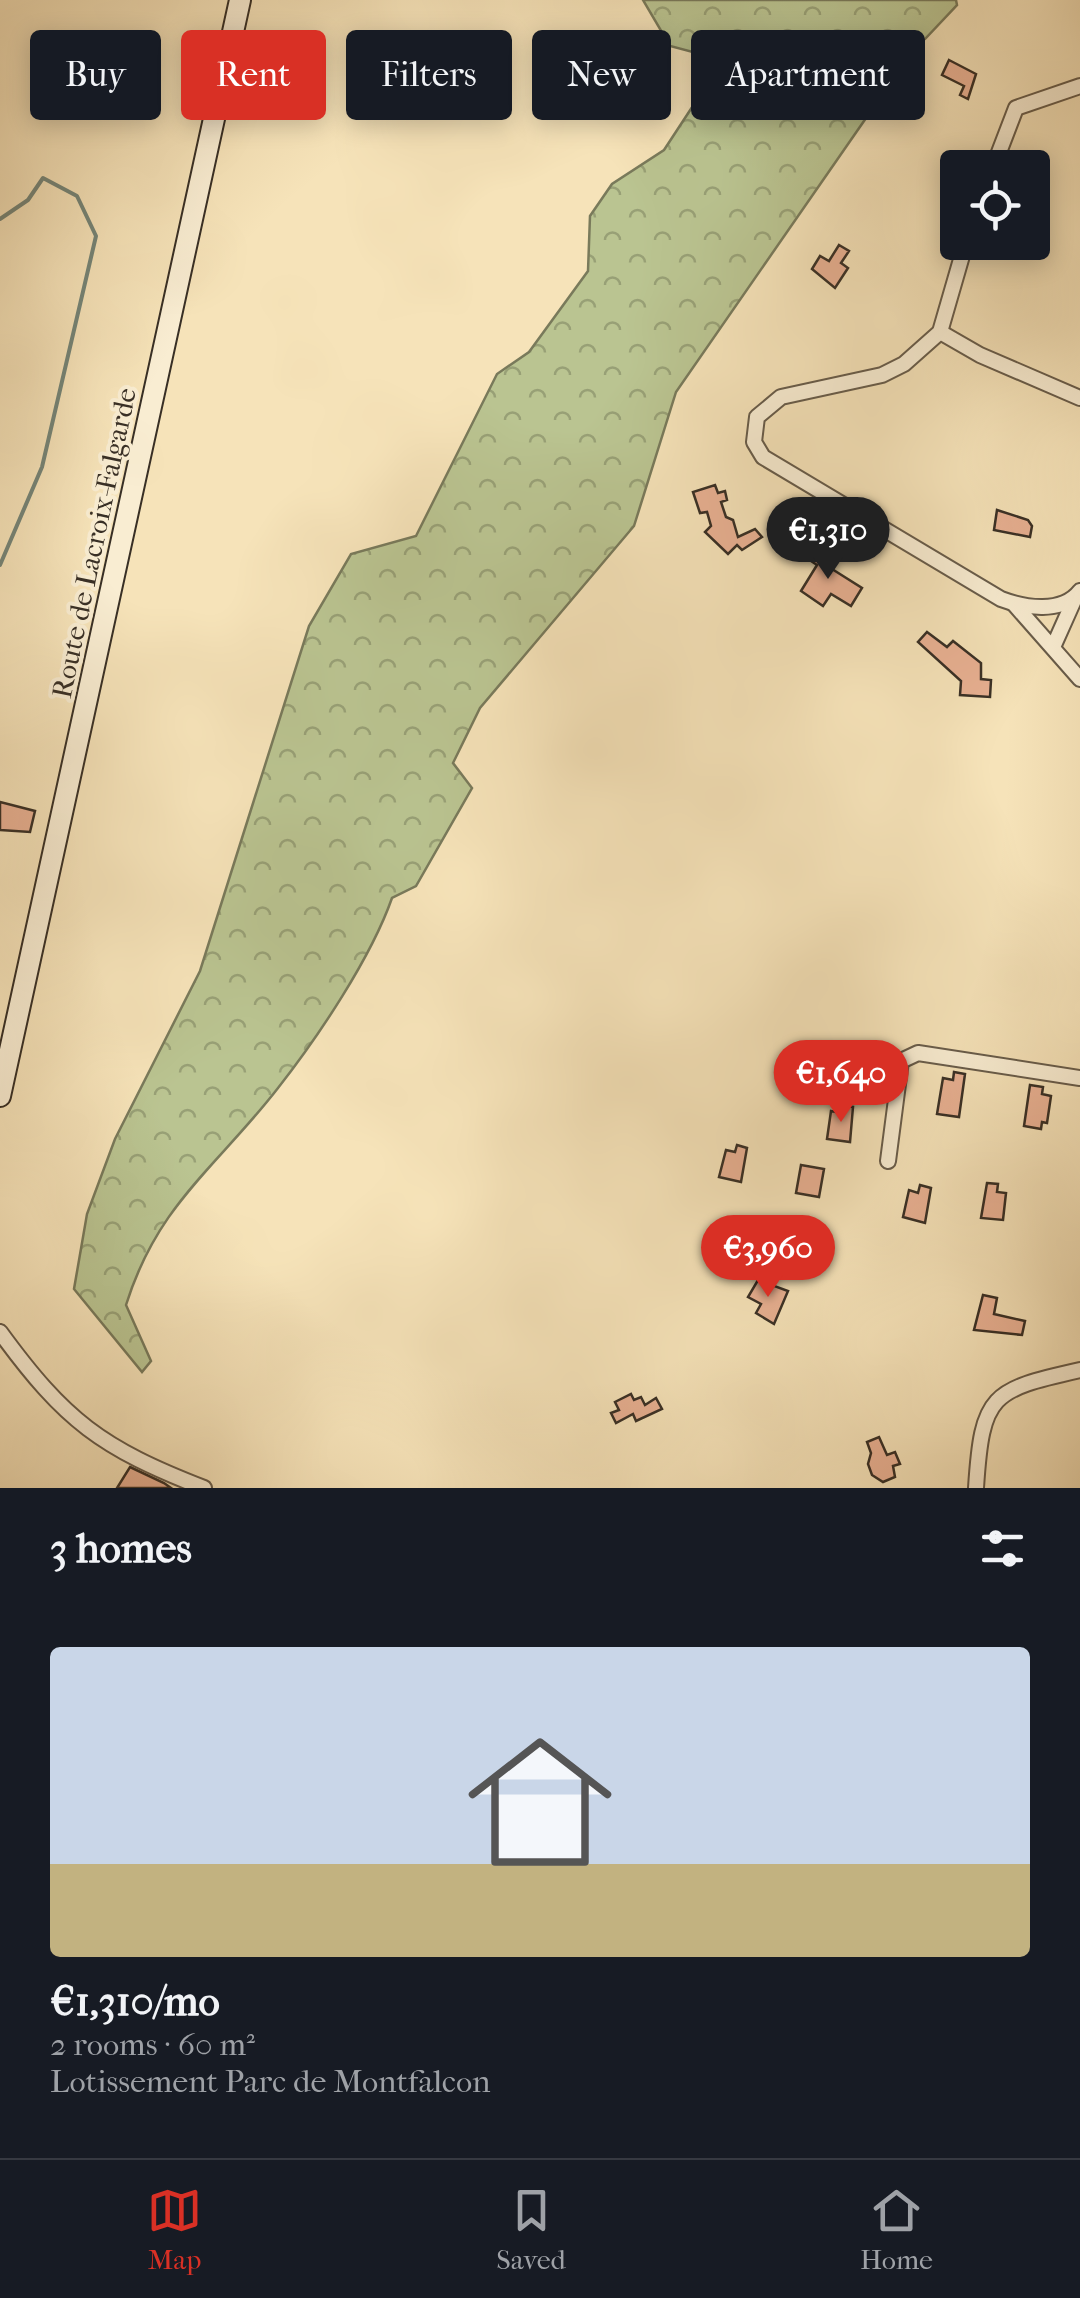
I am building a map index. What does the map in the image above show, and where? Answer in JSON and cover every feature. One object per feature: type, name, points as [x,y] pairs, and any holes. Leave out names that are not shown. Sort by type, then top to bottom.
[{"type":"main road","name":"Route de Lacroix-Falgarde","points":[[0,1096],[240,0]]},
{"type":"street","points":[[1000,150],[1016,108],[1080,86]]},
{"type":"street","points":[[961,260],[940,332],[894,371],[781,397],[757,417],[754,442],[763,457],[1013,604],[1054,644],[1080,679]]},
{"type":"street","points":[[940,332],[980,355],[1080,398]]},
{"type":"street","points":[[1013,604],[1056,605],[1078,594]]},
{"type":"street","points":[[1054,644],[1078,594]]},
{"type":"street","points":[[888,1161],[901,1061],[906,1055],[918,1053],[1080,1078]]},
{"type":"street","points":[[0,1332],[65,1413],[142,1462],[204,1488]]},
{"type":"street","points":[[976,1488],[979,1443],[990,1407],[1004,1391],[1080,1370]]},
{"type":"green space","points":[[643,0],[956,0],[957,5],[925,39],[925,30],[691,30],[691,52],[671,46],[671,30],[661,30]]},
{"type":"green space","points":[[691,109],[691,120],[865,120],[676,392],[634,526],[480,708],[453,763],[472,788],[416,886],[392,898],[357,971],[310,1045],[255,1116],[191,1188],[155,1239],[126,1305],[151,1361],[142,1372],[74,1289],[87,1214],[115,1139],[200,971],[309,626],[351,554],[416,536],[497,374],[529,352],[588,271],[590,216],[612,184],[664,150]]},
{"type":"building","points":[[949,60],[976,74],[968,99],[960,95],[964,86],[942,75]]},
{"type":"building","points":[[839,245],[849,251],[841,263],[848,268],[835,288],[812,269],[820,256],[829,261]]},
{"type":"building","points":[[715,485],[718,493],[725,491],[727,500],[721,502],[738,537],[755,529],[762,537],[742,550],[737,545],[728,554],[705,532],[711,526],[707,512],[700,513],[693,492]]},
{"type":"building","points":[[997,510],[1028,520],[1032,526],[1030,537],[994,530]]},
{"type":"building","points":[[812,547],[829,557],[824,564],[862,588],[851,606],[831,594],[823,606],[801,591],[817,565],[805,557]]},
{"type":"building","points":[[927,632],[947,647],[953,641],[981,663],[981,679],[991,680],[990,697],[960,695],[961,681],[918,642]]},
{"type":"building","points":[[0,802],[35,811],[30,832],[0,830]]},
{"type":"building","points":[[823,1045],[853,1047],[848,1077],[824,1073],[826,1062],[820,1061]]},
{"type":"building","points":[[954,1072],[965,1074],[959,1117],[937,1114],[943,1078],[953,1080]]},
{"type":"building","points":[[1030,1085],[1043,1087],[1042,1094],[1051,1096],[1047,1123],[1042,1122],[1041,1129],[1024,1126]]},
{"type":"building","points":[[842,1106],[853,1107],[850,1142],[827,1139],[831,1111],[841,1113]]},
{"type":"building","points":[[737,1145],[747,1148],[741,1182],[719,1177],[726,1150],[735,1152]]},
{"type":"building","points":[[801,1165],[824,1169],[819,1197],[796,1193]]},
{"type":"building","points":[[987,1183],[998,1184],[997,1192],[1006,1193],[1003,1220],[981,1218]]},
{"type":"building","points":[[920,1185],[931,1188],[925,1223],[903,1217],[909,1190],[918,1193]]},
{"type":"building","points":[[758,1280],[788,1291],[774,1324],[756,1313],[761,1304],[748,1297]]},
{"type":"building","points":[[983,1295],[997,1298],[994,1314],[1025,1321],[1022,1335],[974,1330]]},
{"type":"building","points":[[631,1394],[634,1400],[641,1397],[645,1405],[656,1398],[662,1409],[636,1421],[633,1414],[616,1423],[611,1413],[619,1410],[615,1402]]},
{"type":"building","points":[[879,1437],[887,1455],[895,1452],[900,1464],[893,1466],[895,1477],[883,1482],[872,1475],[868,1464],[871,1453],[867,1442]]},
{"type":"building","points":[[130,1467],[164,1483],[171,1488],[117,1488]]},
{"type":"waterway","points":[[0,219],[28,200],[43,178],[77,196],[96,236],[42,467],[0,565]]}]
